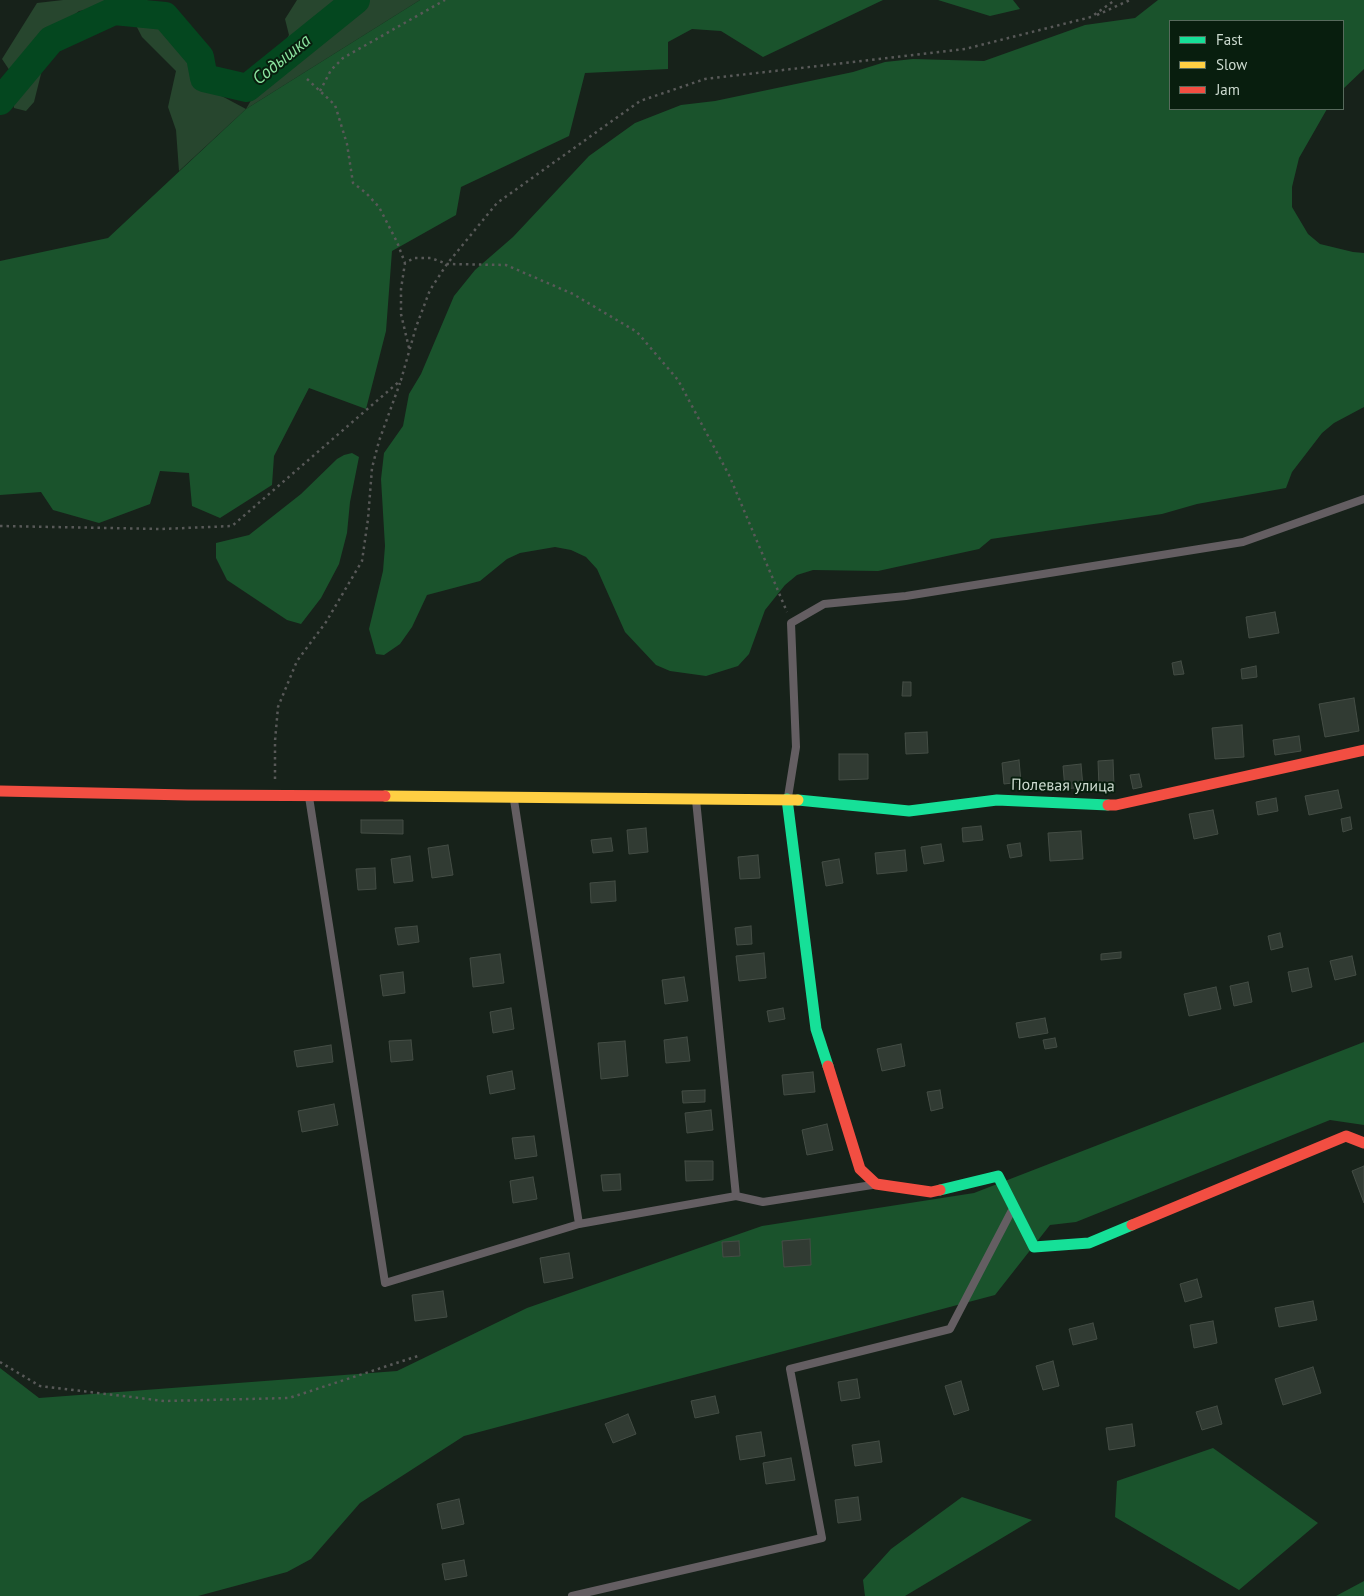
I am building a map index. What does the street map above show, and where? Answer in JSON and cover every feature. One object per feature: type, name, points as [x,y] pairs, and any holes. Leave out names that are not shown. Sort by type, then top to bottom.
[{"type":"street","name":"Полевая улица","points":[[0,791],[788,799],[909,811],[996,800],[1116,805],[1254,776],[1364,750]]},
{"type":"street","points":[[788,799],[816,1028],[860,1169],[876,1184],[931,1192],[998,1176],[1034,1247],[1089,1243],[1346,1136],[1364,1143]]},
{"type":"lane","points":[[788,799],[796,747],[791,623],[824,604],[906,596],[1243,542],[1364,499]]},
{"type":"lane","points":[[308,795],[385,1283],[579,1224],[736,1196],[763,1202],[876,1184]]},
{"type":"lane","points":[[513,797],[579,1224]]},
{"type":"lane","points":[[696,798],[736,1196]]},
{"type":"lane","points":[[572,1596],[822,1538],[790,1369],[950,1328],[1014,1208]]},
{"type":"path","points":[[320,91],[331,70],[343,58],[445,0]]},
{"type":"path","points":[[1091,17],[1115,0]]},
{"type":"path","points":[[275,795],[274,741],[278,707],[297,661],[326,622],[362,561],[368,520],[372,468],[430,290],[447,264],[497,203],[640,101],[705,79],[965,49],[1091,17],[1130,0]]},
{"type":"path","points":[[307,79],[334,105],[347,144],[353,183],[379,207],[397,242],[405,263],[401,290],[401,314],[410,350]]},
{"type":"path","points":[[405,263],[414,258],[431,258],[447,264],[506,265],[573,294],[637,332],[678,380],[729,475],[791,623]]},
{"type":"path","points":[[0,526],[162,529],[232,526],[401,380]]},
{"type":"path","points":[[0,1362],[40,1386],[164,1401],[289,1398],[421,1355]]},
{"type":"green space","points":[[63,0],[147,0],[161,25],[190,55],[216,93],[246,109],[179,171],[176,130],[168,107],[176,71],[142,37],[125,4],[79,11],[51,34],[34,102],[26,111],[14,108],[14,77],[2,59],[37,3]]},
{"type":"green space","points":[[297,0],[420,0],[246,109],[289,35],[285,19]]},
{"type":"green space","points":[[420,0],[883,0],[763,57],[721,31],[692,29],[668,42],[668,69],[585,73],[569,136],[461,187],[456,215],[392,251],[386,331],[366,409],[309,388],[274,456],[272,485],[220,518],[192,506],[189,473],[160,471],[150,504],[99,523],[53,510],[41,492],[0,495],[0,261],[108,238],[246,109]]},
{"type":"green space","points":[[938,0],[1013,0],[1020,9],[990,16]]},
{"type":"green space","points":[[1158,0],[1364,0],[1364,69],[1344,88],[1344,20],[1169,20],[1169,110],[1326,110],[1299,158],[1292,187],[1292,207],[1308,234],[1320,244],[1364,253],[1364,407],[1334,423],[1322,433],[1292,472],[1286,488],[1197,504],[1162,514],[991,539],[979,549],[878,571],[813,570],[797,575],[785,585],[765,610],[749,654],[738,666],[706,676],[670,671],[656,665],[625,632],[597,569],[586,557],[571,550],[555,547],[520,553],[507,559],[480,581],[427,595],[412,627],[400,644],[384,655],[376,654],[369,629],[383,571],[385,546],[381,479],[384,453],[403,426],[409,394],[421,374],[454,296],[475,270],[513,237],[589,156],[635,123],[681,105],[715,101],[853,72],[885,62],[913,59],[984,61],[1085,25],[1135,18]]},
{"type":"green space","points":[[352,453],[359,457],[350,502],[347,533],[339,564],[321,598],[301,624],[287,620],[227,580],[216,558],[216,543],[249,535],[301,494],[337,459]]},
{"type":"green space","points":[[1364,1042],[1364,1125],[1330,1120],[1076,1222],[1050,1225],[995,1295],[464,1436],[360,1503],[311,1559],[287,1572],[198,1596],[0,1596],[0,1368],[39,1398],[397,1371],[527,1308],[762,1226],[974,1193]]},
{"type":"green space","points":[[1213,1448],[1318,1523],[1239,1590],[1115,1517],[1117,1481]]},
{"type":"green space","points":[[962,1497],[1032,1520],[905,1596],[865,1596],[863,1580],[891,1549]]},
{"type":"green space","points":[[1364,1581],[1364,1596],[1336,1596]]},
{"type":"building","points":[[1275,612],[1279,633],[1249,638],[1246,617]]},
{"type":"building","points":[[1181,661],[1184,674],[1174,675],[1172,663]]},
{"type":"building","points":[[1256,666],[1257,677],[1242,679],[1241,669]]},
{"type":"building","points":[[903,682],[911,682],[911,696],[902,696]]},
{"type":"building","points":[[1354,698],[1359,731],[1325,737],[1319,704]]},
{"type":"building","points":[[1242,725],[1244,757],[1215,759],[1212,728]]},
{"type":"building","points":[[927,732],[928,753],[906,754],[905,733]]},
{"type":"building","points":[[1299,736],[1301,751],[1275,755],[1273,740]]},
{"type":"building","points":[[839,754],[868,754],[868,779],[839,780]]},
{"type":"building","points":[[1019,760],[1021,782],[1004,784],[1002,763]]},
{"type":"building","points":[[1113,760],[1114,786],[1099,787],[1098,761]]},
{"type":"building","points":[[1081,764],[1083,787],[1065,789],[1063,766]]},
{"type":"building","points":[[1139,774],[1142,787],[1133,789],[1130,775]]},
{"type":"building","points":[[1338,790],[1342,808],[1309,815],[1305,796]]},
{"type":"building","points":[[1276,798],[1278,811],[1258,815],[1256,802]]},
{"type":"building","points":[[1213,810],[1218,834],[1194,839],[1189,814]]},
{"type":"building","points":[[1350,817],[1352,829],[1343,832],[1341,819]]},
{"type":"building","points":[[361,820],[403,820],[403,834],[361,833]]},
{"type":"building","points":[[981,826],[983,840],[963,842],[962,828]]},
{"type":"building","points":[[646,828],[648,852],[629,854],[627,830]]},
{"type":"building","points":[[1081,831],[1083,859],[1050,861],[1048,833]]},
{"type":"building","points":[[611,838],[613,851],[593,853],[591,840]]},
{"type":"building","points":[[1020,843],[1022,856],[1010,858],[1007,845]]},
{"type":"building","points":[[941,844],[944,861],[924,864],[921,847]]},
{"type":"building","points":[[448,845],[453,875],[432,878],[428,848]]},
{"type":"building","points":[[905,850],[907,871],[877,874],[875,853]]},
{"type":"building","points":[[758,855],[760,878],[740,879],[738,857]]},
{"type":"building","points":[[410,856],[413,881],[394,883],[391,859]]},
{"type":"building","points":[[839,859],[843,883],[826,886],[822,862]]},
{"type":"building","points":[[375,868],[376,889],[358,890],[356,869]]},
{"type":"building","points":[[615,881],[616,901],[591,903],[590,883]]},
{"type":"building","points":[[417,926],[419,942],[398,945],[395,928]]},
{"type":"building","points":[[751,926],[752,944],[737,945],[735,928]]},
{"type":"building","points":[[1280,933],[1283,947],[1271,950],[1268,936]]},
{"type":"building","points":[[1121,952],[1121,958],[1101,960],[1101,954]]},
{"type":"building","points":[[764,953],[766,978],[739,981],[736,956]]},
{"type":"building","points":[[500,954],[504,983],[473,987],[470,958]]},
{"type":"building","points":[[1352,956],[1356,975],[1335,980],[1330,961]]},
{"type":"building","points":[[1308,968],[1312,987],[1292,992],[1288,972]]},
{"type":"building","points":[[403,972],[405,993],[383,996],[380,975]]},
{"type":"building","points":[[684,977],[688,1001],[665,1004],[662,980]]},
{"type":"building","points":[[1248,982],[1252,1002],[1234,1006],[1230,986]]},
{"type":"building","points":[[1216,987],[1221,1009],[1189,1016],[1184,994]]},
{"type":"building","points":[[511,1008],[514,1029],[493,1033],[490,1012]]},
{"type":"building","points":[[783,1008],[785,1019],[769,1022],[767,1011]]},
{"type":"building","points":[[1045,1018],[1048,1033],[1019,1038],[1016,1023]]},
{"type":"building","points":[[687,1037],[690,1061],[666,1063],[664,1040]]},
{"type":"building","points":[[1055,1038],[1057,1047],[1045,1049],[1043,1040]]},
{"type":"building","points":[[411,1040],[413,1060],[391,1062],[389,1041]]},
{"type":"building","points":[[625,1041],[628,1076],[601,1079],[598,1043]]},
{"type":"building","points":[[901,1044],[905,1066],[882,1071],[877,1049]]},
{"type":"building","points":[[331,1045],[333,1062],[297,1067],[294,1051]]},
{"type":"building","points":[[512,1071],[515,1089],[490,1094],[487,1076]]},
{"type":"building","points":[[813,1072],[815,1092],[784,1095],[782,1075]]},
{"type":"building","points":[[705,1090],[705,1102],[683,1103],[682,1091]]},
{"type":"building","points":[[940,1090],[943,1108],[931,1111],[927,1092]]},
{"type":"building","points":[[334,1104],[338,1125],[302,1132],[298,1111]]},
{"type":"building","points":[[711,1110],[713,1130],[687,1133],[685,1113]]},
{"type":"building","points":[[827,1124],[833,1150],[807,1155],[802,1130]]},
{"type":"building","points":[[534,1136],[537,1156],[515,1159],[512,1138]]},
{"type":"building","points":[[685,1161],[713,1161],[713,1180],[686,1181]]},
{"type":"building","points":[[1364,1166],[1364,1203],[1352,1171]]},
{"type":"building","points":[[620,1174],[621,1190],[603,1191],[601,1175]]},
{"type":"building","points":[[533,1177],[537,1199],[513,1203],[510,1181]]},
{"type":"building","points":[[810,1239],[811,1265],[784,1267],[782,1241]]},
{"type":"building","points":[[739,1241],[740,1256],[723,1257],[722,1242]]},
{"type":"building","points":[[569,1253],[573,1278],[544,1283],[540,1258]]},
{"type":"building","points":[[1197,1279],[1202,1297],[1185,1302],[1180,1284]]},
{"type":"building","points":[[443,1291],[447,1317],[415,1321],[412,1295]]},
{"type":"building","points":[[1313,1301],[1317,1320],[1279,1327],[1275,1308]]},
{"type":"building","points":[[1213,1321],[1217,1343],[1194,1348],[1190,1325]]},
{"type":"building","points":[[1093,1323],[1097,1339],[1073,1345],[1069,1329]]},
{"type":"building","points":[[1053,1361],[1059,1386],[1043,1390],[1036,1366]]},
{"type":"building","points":[[1313,1367],[1321,1393],[1283,1405],[1275,1379]]},
{"type":"building","points":[[857,1379],[860,1398],[841,1401],[838,1382]]},
{"type":"building","points":[[961,1381],[969,1410],[954,1415],[945,1386]]},
{"type":"building","points":[[715,1396],[719,1413],[695,1418],[691,1401]]},
{"type":"building","points":[[1217,1406],[1222,1424],[1202,1430],[1196,1412]]},
{"type":"building","points":[[628,1414],[636,1434],[613,1443],[605,1424]]},
{"type":"building","points":[[1132,1424],[1135,1446],[1109,1450],[1106,1428]]},
{"type":"building","points":[[761,1432],[765,1456],[740,1460],[736,1436]]},
{"type":"building","points":[[879,1441],[882,1462],[855,1466],[852,1445]]},
{"type":"building","points":[[791,1458],[795,1480],[766,1484],[763,1463]]},
{"type":"building","points":[[858,1497],[861,1520],[838,1523],[835,1500]]},
{"type":"building","points":[[459,1499],[464,1524],[442,1529],[437,1504]]},
{"type":"building","points":[[464,1560],[467,1576],[445,1580],[442,1564]]},
{"type":"waterway","name":"Содышка","points":[[0,101],[51,40],[114,11],[165,16],[200,57],[204,78],[247,88],[356,0]]},
{"type":"traffic: fast","points":[[787,799],[816,1029],[828,1066]]},
{"type":"traffic: fast","points":[[798,800],[909,811],[997,800],[1108,805]]},
{"type":"traffic: fast","points":[[940,1190],[998,1176],[1034,1247],[1089,1243],[1132,1225]]},
{"type":"traffic: slow","points":[[385,796],[798,800]]},
{"type":"traffic: jam","points":[[1108,805],[1116,805],[1364,750]]},
{"type":"traffic: jam","points":[[0,791],[188,795],[385,796]]},
{"type":"traffic: jam","points":[[828,1066],[860,1169],[876,1184],[931,1192],[940,1190]]},
{"type":"traffic: jam","points":[[1132,1225],[1346,1136],[1364,1143]]}]
